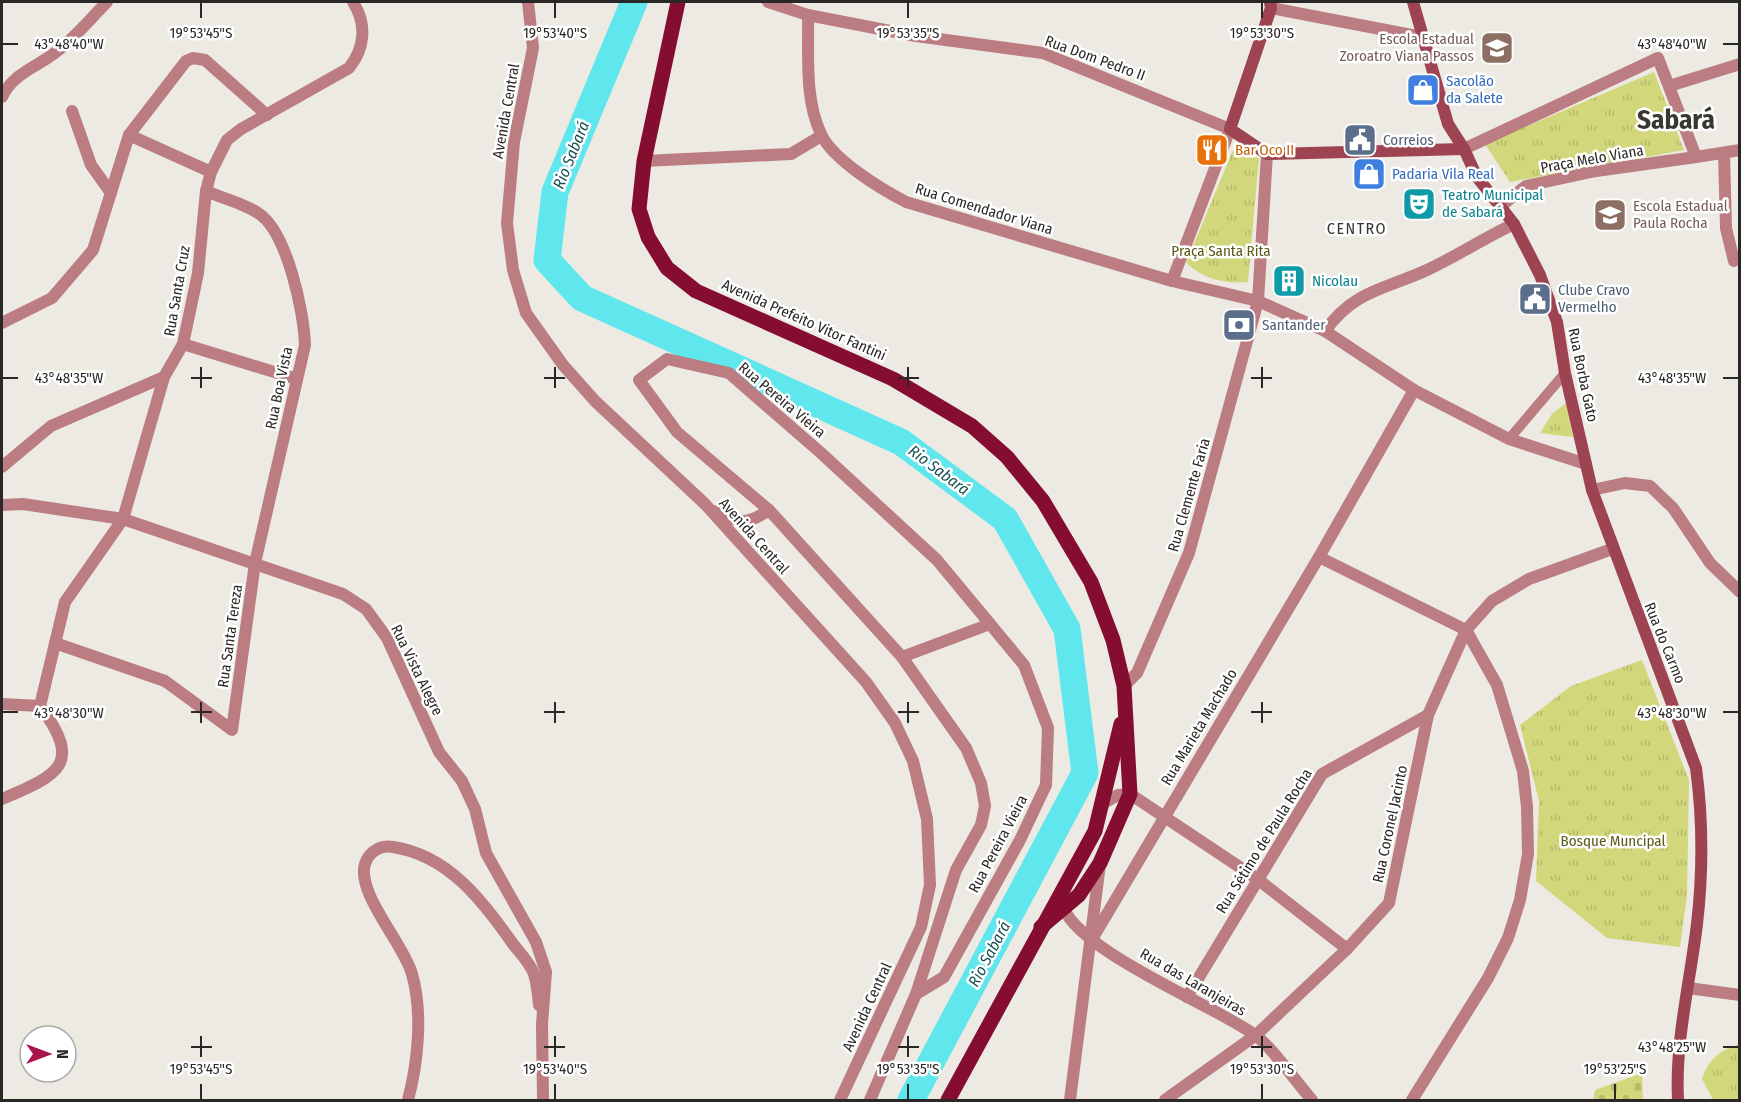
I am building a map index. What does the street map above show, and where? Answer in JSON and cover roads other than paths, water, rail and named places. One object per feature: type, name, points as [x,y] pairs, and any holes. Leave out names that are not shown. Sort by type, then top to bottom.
[{"type":"main road","name":"Avenida Prefeito Vitor Fantini","points":[[678,2],[644,161],[639,208],[648,237],[667,268],[696,291],[893,379],[972,426],[1007,457],[1043,501],[1091,582],[1113,640],[1124,686],[1123,715],[1130,794],[1100,863],[1079,895],[1062,902]]},
{"type":"main road","points":[[1413,2],[1448,124],[1464,149],[1477,177],[1501,206]]},
{"type":"main road","points":[[1271,5],[1230,129],[1267,154],[1464,149]]},
{"type":"main road","name":"Rua Borba Gato","points":[[1501,206],[1514,224],[1540,275],[1557,322],[1565,373],[1592,490]]},
{"type":"main road","name":"Rua do Carmo","points":[[1592,490],[1612,549],[1696,768],[1701,807],[1702,847],[1697,922],[1676,1068],[1678,1101]]},
{"type":"main road","name":"Avenida Prefeito Vitor Fantini","points":[[948,1101],[1041,927],[1062,902],[1095,831],[1123,715]]},
{"type":"street","points":[[2,97],[5,89],[24,71],[56,52],[107,2]]},
{"type":"street","name":"Rua Santa Cruz","points":[[40,706],[65,602],[123,519],[164,377],[183,344],[198,273],[206,191],[211,172],[227,140],[241,129],[349,68],[359,55],[363,40],[362,25],[353,2]]},
{"type":"street","name":"Avenida Central","points":[[528,2],[533,48],[514,142],[507,223],[513,270],[526,312],[563,365],[595,401],[705,504],[866,682],[895,723],[913,762],[927,819],[930,885],[921,927],[840,1101]]},
{"type":"street","name":"Rua Dom Pedro II","points":[[768,2],[790,6],[808,15],[916,36],[1043,53],[1230,129]]},
{"type":"street","points":[[1271,5],[1422,37]]},
{"type":"street","name":"Rua Comendador Viana","points":[[808,15],[810,97],[821,136],[847,163],[875,185],[906,202],[1172,280]]},
{"type":"street","points":[[2,323],[52,298],[93,250],[129,135],[186,61],[193,58],[205,60],[267,115]]},
{"type":"street","points":[[1464,149],[1658,58],[1696,158]]},
{"type":"street","points":[[1669,86],[1740,64]]},
{"type":"street","points":[[72,111],[91,165],[111,193]]},
{"type":"street","points":[[1230,129],[1172,280],[1258,301],[1325,331],[1414,390],[1509,439],[1586,464]]},
{"type":"street","points":[[129,135],[211,172]]},
{"type":"street","points":[[644,161],[791,154],[803,150],[821,136]]},
{"type":"street","name":"Praça Melo Viana","points":[[1501,206],[1526,186],[1596,171],[1740,150]]},
{"type":"street","points":[[1258,301],[1267,154]]},
{"type":"street","points":[[1724,154],[1726,228],[1734,261]]},
{"type":"street","name":"Rua Boa Vista","points":[[206,191],[258,213],[270,224],[278,237],[301,301],[304,323],[305,345],[255,563]]},
{"type":"street","points":[[1325,331],[1337,314],[1376,288],[1427,270],[1475,242],[1514,224]]},
{"type":"street","name":"Rua Clemente Faria","points":[[1124,686],[1137,673],[1190,553],[1258,301]]},
{"type":"street","points":[[183,344],[297,380]]},
{"type":"street","name":"Rua Pereira Vieira","points":[[870,1101],[916,994],[956,870],[981,825],[985,806],[981,783],[966,748],[902,657],[769,510],[677,432],[639,380],[667,359],[729,373],[938,560],[1024,665],[1048,728],[1046,785],[1020,840],[944,977],[916,994]]},
{"type":"street","points":[[1509,439],[1565,373]]},
{"type":"street","points":[[2,467],[51,426],[164,377]]},
{"type":"street","name":"Rua Marieta Machado","points":[[1070,1101],[1091,941],[1164,814],[1319,557],[1414,390]]},
{"type":"street","points":[[1592,490],[1625,483],[1650,486],[1674,508],[1710,563],[1740,592]]},
{"type":"street","name":"Rua Vista Alegre","points":[[2,505],[23,504],[123,519],[343,594],[366,609],[387,638],[440,752],[462,781],[475,809],[486,853],[536,942],[546,972],[542,1024],[543,1101]]},
{"type":"street","points":[[705,504],[735,522],[753,521],[769,510]]},
{"type":"street","name":"Rua Coronel Jacinto","points":[[1165,1101],[1256,1035],[1347,949],[1389,903],[1428,715],[1466,630],[1491,601],[1529,579],[1612,549]]},
{"type":"street","points":[[1319,557],[1466,630],[1497,685],[1523,771],[1527,807],[1528,854],[1520,900],[1508,938],[1488,978],[1412,1101]]},
{"type":"street","name":"Rua Santa Tereza","points":[[55,643],[165,681],[231,730],[255,563]]},
{"type":"street","points":[[902,657],[990,624]]},
{"type":"street","points":[[2,704],[40,706],[57,729],[62,756],[55,771],[43,780],[2,799]]},
{"type":"street","name":"Rua Sétimo de Paula Rocha","points":[[1187,997],[1256,878],[1322,774],[1428,715]]},
{"type":"street","points":[[1102,804],[1118,795],[1130,794],[1164,814],[1256,878],[1347,949]]},
{"type":"street","points":[[408,1101],[414,1078],[418,1000],[412,973],[400,945],[372,899],[364,878],[365,863],[374,850],[386,846],[402,848],[428,858],[459,878],[489,910],[534,973],[542,1024]]},
{"type":"street","points":[[1091,941],[1100,863]]},
{"type":"street","name":"Rua das Laranjeiras","points":[[1062,902],[1091,941],[1256,1035],[1312,1101]]},
{"type":"street","points":[[1688,988],[1740,995]]},
{"type":"waterway","name":"Rio Sabará","points":[[634,2],[555,192],[547,260],[582,298],[901,442],[1005,519],[1067,629],[1085,773],[911,1100]]},
{"type":"place","name":"Escola Estadual Zoroatro Viana Passos","points":[[1497,48]]},
{"type":"place","name":"Sacolão da Salete","points":[[1423,90]]},
{"type":"place","name":"Correios","points":[[1360,140]]},
{"type":"place","name":"Bar Oco II","points":[[1212,150]]},
{"type":"place","name":"Padaria Vila Real","points":[[1369,174]]},
{"type":"place","name":"Teatro Municipal de Sabará","points":[[1419,204]]},
{"type":"place","name":"Escola Estadual Paula Rocha","points":[[1610,215]]},
{"type":"place","name":"Nicolau","points":[[1289,281]]},
{"type":"place","name":"Clube Cravo Vermelho","points":[[1535,299]]},
{"type":"place","name":"Santander","points":[[1239,325]]},
{"type":"district","name":"Sabará","points":[[1676,120]]},
{"type":"district","name":"CENTRO","points":[[1357,228]]},
{"type":"park label","name":"Praça Santa Rita","points":[[1221,251]]},
{"type":"park label","name":"Bosque Muncipal","points":[[1613,841]]}]
